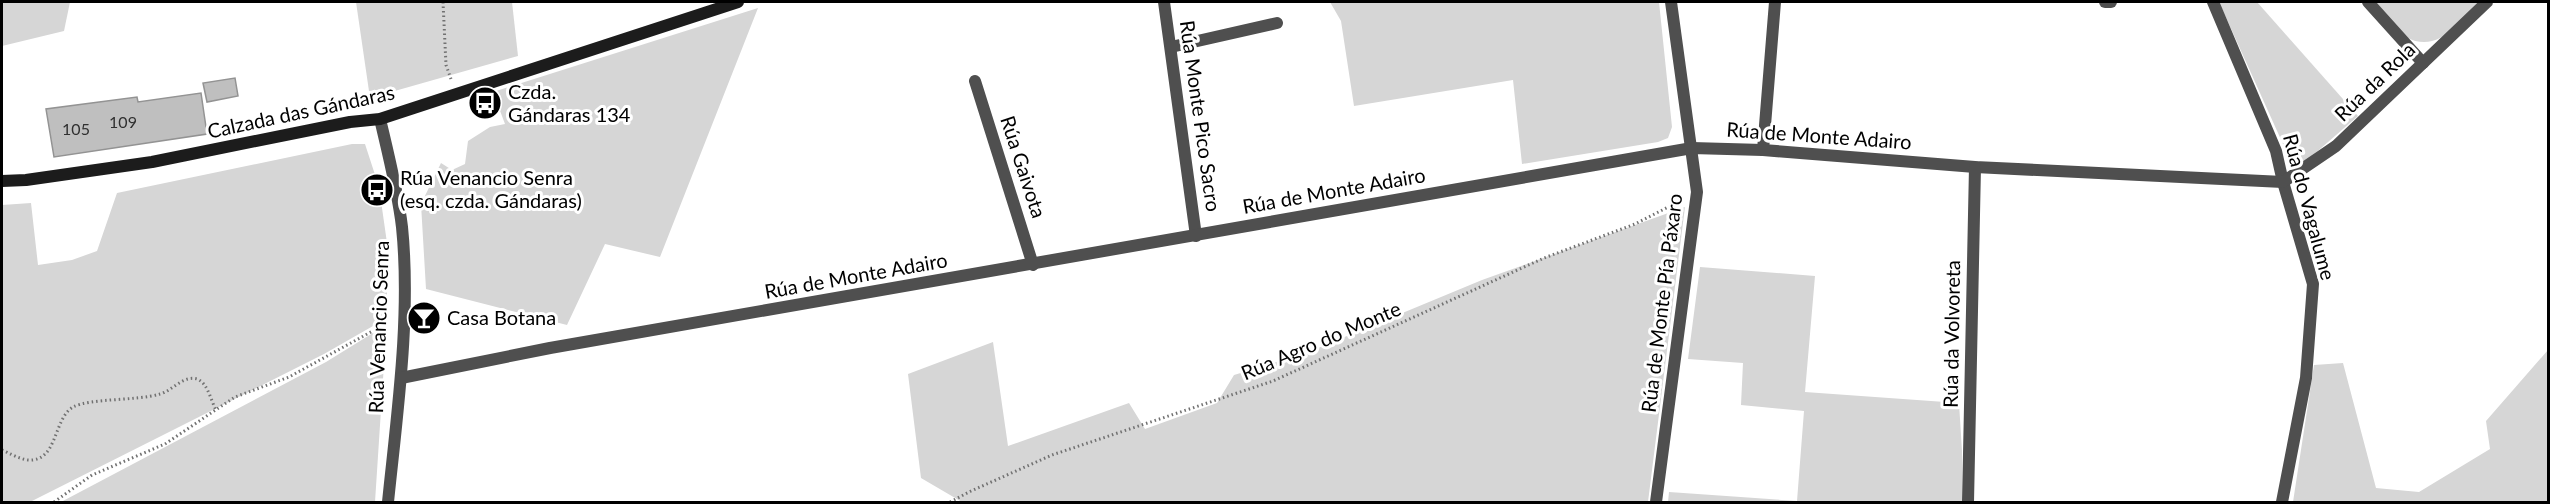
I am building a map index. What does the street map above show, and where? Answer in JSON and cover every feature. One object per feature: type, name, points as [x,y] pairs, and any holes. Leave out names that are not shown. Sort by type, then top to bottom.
[{"type":"main road","name":"Calzada das Gándaras","points":[[2,180],[26,180],[152,162],[350,122],[380,119],[738,2]]},
{"type":"street","name":"Rúa Monte Pico Sacro","points":[[1164,2],[1196,236]]},
{"type":"street","name":"Rúa de Monte Pía Páxaro","points":[[1656,502],[1697,192],[1671,2]]},
{"type":"street","points":[[1763,150],[1774,2]]},
{"type":"street","points":[[2105,2],[2111,2]]},
{"type":"street","name":"Rúa do Vagalume","points":[[2213,2],[2276,151],[2313,285],[2306,378],[2282,502]]},
{"type":"street","points":[[2368,2],[2423,63]]},
{"type":"street","name":"Rúa da Rola","points":[[2283,182],[2336,146],[2487,2]]},
{"type":"street","points":[[1171,47],[1277,23]]},
{"type":"street","name":"Rúa Gaivota","points":[[975,81],[1034,265]]},
{"type":"street","name":"Rúa Venancio Senra","points":[[380,119],[402,227],[401,378],[388,502]]},
{"type":"street","name":"Rúa de Monte Adairo","points":[[401,378],[550,348],[1692,148],[1763,150],[1975,167],[2283,182]]},
{"type":"street","name":"Rúa da Volvoreta","points":[[1968,502],[1975,167]]},
{"type":"path","points":[[443,2],[446,65],[451,79]]},
{"type":"path","name":"Rúa Agro do Monte","points":[[950,502],[1052,455],[1273,381],[1544,258],[1635,224],[1697,192]]},
{"type":"path","points":[[54,502],[93,475],[165,444],[234,397],[289,377],[385,323],[402,319]]},
{"type":"path","points":[[2,450],[29,460],[45,454],[54,442],[60,424],[72,408],[90,402],[136,400],[159,394],[186,379],[198,380],[206,387],[216,410]]},
{"type":"shaded area","points":[[2,2],[70,2],[64,31],[2,46]]},
{"type":"shaded area","points":[[356,2],[512,2],[518,56],[370,98]]},
{"type":"shaded area","points":[[1330,2],[1659,2],[1672,127],[1668,138],[1658,142],[1522,164],[1513,80],[1354,106],[1341,21]]},
{"type":"shaded area","points":[[2219,2],[2257,2],[2358,116],[2305,162],[2291,162]]},
{"type":"shaded area","points":[[2375,2],[2480,2],[2448,33],[2428,42],[2418,41],[2402,34]]},
{"type":"shaded area","points":[[758,8],[660,257],[605,244],[567,325],[426,289],[421,204],[441,163],[452,170],[465,164],[468,141],[490,127],[505,124],[493,92]]},
{"type":"shaded area","points":[[352,144],[365,144],[379,187],[387,243],[387,318],[324,354],[30,502],[2,502],[2,205],[31,203],[38,265],[72,260],[97,251],[117,193]]},
{"type":"shaded area","points":[[1685,207],[1648,502],[962,502],[921,478],[908,374],[993,342],[1008,446],[1129,403],[1145,429],[1217,403],[1234,375],[1306,353],[1482,280]]},
{"type":"shaded area","points":[[1700,267],[1815,276],[1805,392],[1959,403],[1962,502],[1668,502],[1669,492],[1797,501],[1804,411],[1741,405],[1743,363],[1688,359]]},
{"type":"shaded area","points":[[381,328],[386,333],[375,502],[61,502],[326,362]]},
{"type":"shaded area","points":[[2548,350],[2548,502],[2293,502],[2314,365],[2343,363],[2376,488],[2419,492],[2490,449],[2486,421]]},
{"type":"building","points":[[235,78],[238,96],[207,102],[203,83]]},
{"type":"building","points":[[201,93],[207,134],[54,157],[46,109],[137,97],[138,102]]},
{"type":"place","name":"Czda. Gándaras 134","points":[[485,103]]},
{"type":"place","name":"Rúa Venancio Senra (esq. czda. Gándaras)","points":[[377,190]]},
{"type":"place","name":"Casa Botana","points":[[424,318]]}]
